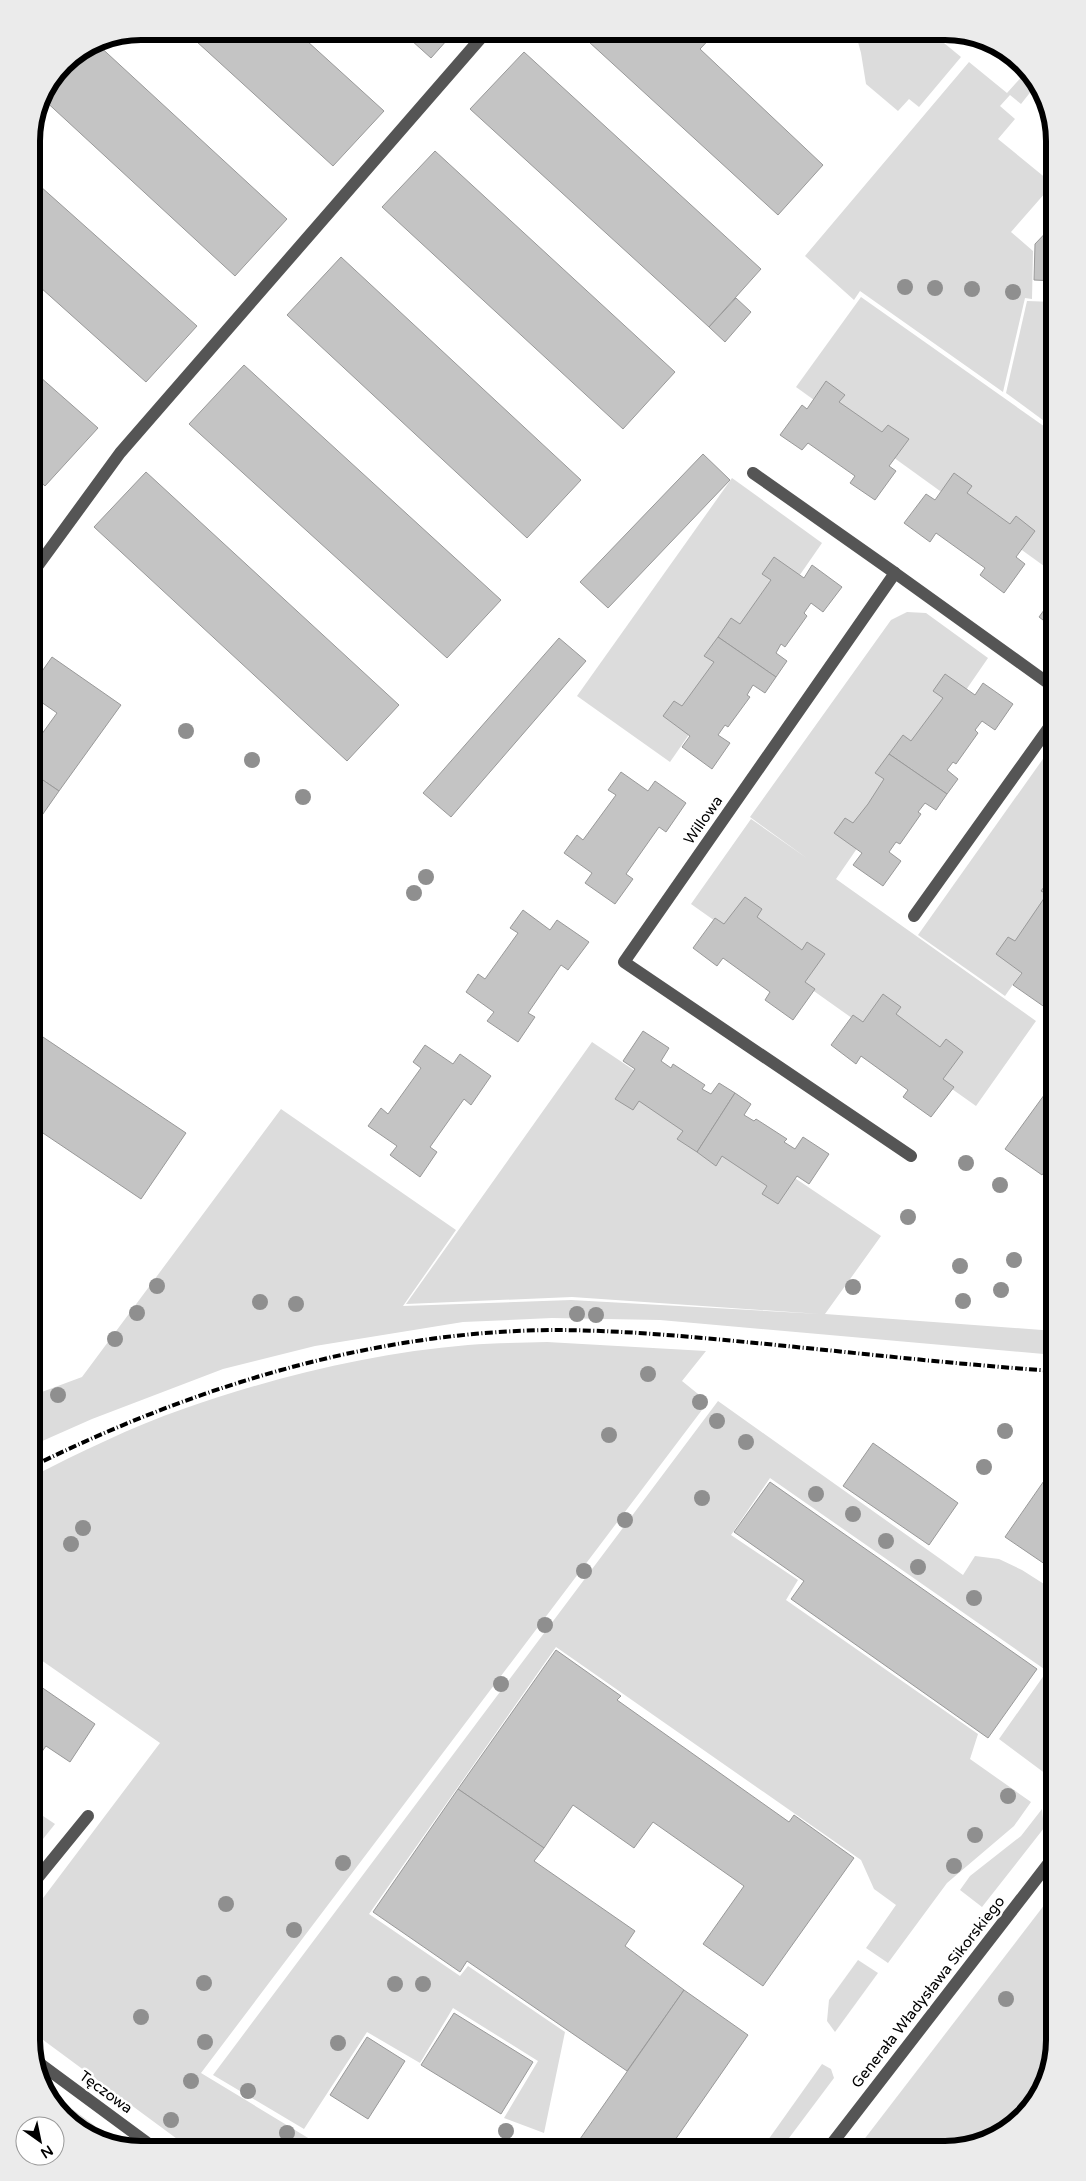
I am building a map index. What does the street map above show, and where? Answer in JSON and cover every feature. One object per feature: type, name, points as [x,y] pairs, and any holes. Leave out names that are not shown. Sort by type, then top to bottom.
[{"type":"street","points":[[40,563],[120,453],[480,40]]},
{"type":"street","points":[[753,473],[1046,682]]},
{"type":"street","name":"Willowa","points":[[895,573],[624,962],[911,1156]]},
{"type":"street","points":[[914,916],[1046,732]]},
{"type":"street","points":[[40,1875],[88,1816]]},
{"type":"street","name":"Generała Władysława Sikorskiego","points":[[834,2141],[1046,1867]]},
{"type":"street","name":"Tęczowa","points":[[43,2066],[145,2141]]},
{"type":"shaded area","points":[[857,40],[946,40],[944,43],[961,57],[919,107],[909,99],[898,111],[866,84]]},
{"type":"shaded area","points":[[969,62],[1007,93],[1022,76],[1033,89],[1021,104],[1010,95],[1000,106],[1015,119],[998,139],[1046,178],[1046,192],[1011,232],[1033,251],[1032,299],[1025,298],[1003,392],[860,291],[854,300],[805,256]]},
{"type":"shaded area","points":[[861,297],[1046,428],[1046,568],[796,387]]},
{"type":"shaded area","points":[[1027,301],[1046,302],[1046,422],[1006,393]]},
{"type":"shaded area","points":[[732,478],[822,543],[670,762],[577,696]]},
{"type":"shaded area","points":[[907,612],[926,613],[988,658],[836,879],[1036,1021],[976,1106],[691,904],[751,819],[808,859],[750,817],[891,620]]},
{"type":"shaded area","points":[[1046,755],[1046,937],[1005,996],[918,935]]},
{"type":"shaded area","points":[[592,1042],[881,1236],[825,1314],[1046,1330],[1046,1354],[660,1320],[552,1318],[463,1322],[315,1346],[223,1369],[92,1419],[40,1442],[40,1393],[82,1377],[281,1109],[456,1230],[403,1306],[571,1300],[820,1314],[572,1297],[406,1304]]},
{"type":"shaded area","points":[[547,1342],[706,1351],[682,1381],[708,1402],[201,2073],[313,2141],[180,2141],[40,2038],[40,1902],[160,1743],[40,1659],[40,1473],[106,1440],[217,1397],[288,1377],[360,1360],[478,1344]]},
{"type":"shaded area","points":[[718,1401],[963,1575],[975,1556],[999,1559],[1022,1570],[1046,1585],[1046,1670],[770,1478],[731,1535],[798,1580],[786,1600],[978,1734],[970,1759],[1031,1802],[1014,1826],[947,1883],[888,1963],[866,1948],[896,1905],[874,1889],[861,1860],[556,1647],[369,1914],[460,1976],[468,1966],[565,2032],[544,2133],[504,2118],[538,2061],[453,2008],[420,2063],[367,2032],[304,2129],[213,2075]]},
{"type":"shaded area","points":[[1046,1672],[1046,1774],[999,1739]]},
{"type":"shaded area","points":[[1042,1809],[1044,1828],[982,1907],[960,1890],[970,1876],[1021,1836]]},
{"type":"shaded area","points":[[40,1814],[55,1824],[40,1843]]},
{"type":"shaded area","points":[[1046,1903],[1045,2054],[1037,2083],[1012,2116],[996,2128],[978,2136],[965,2139],[952,2141],[863,2141]]},
{"type":"shaded area","points":[[858,1960],[878,1973],[835,2032],[827,2021],[829,2000]]},
{"type":"shaded area","points":[[822,2064],[831,2069],[834,2078],[787,2141],[767,2141]]},
{"type":"shaded area","points":[[59,2099],[109,2136],[96,2131],[74,2116]]},
{"type":"building","points":[[195,40],[306,40],[384,111],[333,166]]},
{"type":"building","points":[[411,40],[447,40],[431,58]]},
{"type":"building","points":[[587,40],[708,40],[700,49],[823,165],[778,215]]},
{"type":"building","points":[[102,48],[287,219],[235,276],[48,103],[53,90],[65,74],[90,53]]},
{"type":"building","points":[[524,52],[761,269],[709,327],[470,109]]},
{"type":"building","points":[[435,151],[675,372],[623,429],[382,207]]},
{"type":"building","points":[[40,186],[197,326],[146,382],[40,287]]},
{"type":"building","points":[[1046,232],[1046,281],[1034,280],[1035,244]]},
{"type":"building","points":[[341,257],[581,480],[527,538],[287,315]]},
{"type":"building","points":[[736,298],[751,312],[725,342],[709,327]]},
{"type":"building","points":[[244,365],[501,600],[447,658],[189,424]]},
{"type":"building","points":[[40,377],[98,428],[45,486],[40,481]]},
{"type":"building","points":[[826,381],[845,395],[839,402],[882,432],[888,425],[909,439],[889,466],[896,471],[875,500],[850,483],[855,476],[808,443],[802,450],[780,435],[802,405],[807,409]]},
{"type":"building","points":[[703,454],[730,480],[608,608],[580,582]]},
{"type":"building","points":[[146,472],[399,705],[347,761],[94,527]]},
{"type":"building","points":[[954,473],[972,486],[967,493],[1010,524],[1016,516],[1035,531],[1016,557],[1025,564],[1004,593],[980,575],[985,568],[936,533],[930,542],[904,523],[926,494],[935,500]]},
{"type":"building","points":[[774,557],[804,578],[812,565],[842,587],[823,612],[811,603],[804,613],[807,616],[785,647],[781,644],[776,653],[787,661],[776,677],[718,637],[731,618],[740,624],[771,580],[762,574]]},
{"type":"building","points":[[1046,607],[1046,622],[1039,617]]},
{"type":"building","points":[[718,637],[776,677],[765,693],[753,685],[747,695],[750,697],[728,727],[725,725],[718,735],[730,743],[712,769],[682,747],[690,736],[663,716],[674,701],[682,706],[714,662],[704,656]]},
{"type":"building","points":[[559,638],[586,661],[451,817],[423,793]]},
{"type":"building","points":[[52,657],[121,705],[59,791],[40,778],[40,737],[57,713],[40,701],[40,674]]},
{"type":"building","points":[[945,674],[975,695],[983,683],[1013,704],[995,730],[982,721],[975,730],[978,733],[956,764],[953,762],[947,770],[958,779],[947,794],[889,754],[903,735],[911,741],[943,698],[933,691]]},
{"type":"building","points":[[889,754],[947,794],[936,810],[925,803],[918,812],[921,814],[900,844],[896,842],[889,852],[901,861],[883,886],[853,865],[862,853],[834,833],[845,818],[853,823],[868,804],[884,779],[875,773]]},
{"type":"building","points":[[621,772],[648,791],[655,781],[686,803],[666,832],[659,827],[626,874],[633,879],[615,904],[585,883],[592,873],[564,853],[577,835],[583,840],[616,795],[608,790]]},
{"type":"building","points":[[40,778],[59,791],[40,818]]},
{"type":"building","points":[[1046,884],[1046,894],[1041,891]]},
{"type":"building","points":[[1046,895],[1046,1008],[1013,985],[1022,973],[996,954],[1008,937],[1015,941]]},
{"type":"building","points":[[745,897],[762,909],[757,917],[802,950],[807,942],[825,954],[805,982],[815,989],[793,1020],[765,1000],[770,992],[723,958],[717,966],[693,948],[715,918],[724,924]]},
{"type":"building","points":[[523,910],[550,930],[557,920],[589,942],[568,970],[561,965],[528,1013],[535,1017],[518,1042],[487,1021],[494,1012],[466,992],[478,974],[485,979],[518,933],[510,928]]},
{"type":"building","points":[[883,994],[901,1007],[896,1014],[940,1047],[946,1039],[963,1052],[943,1079],[954,1087],[931,1117],[903,1097],[908,1090],[861,1056],[856,1064],[831,1045],[853,1015],[863,1022]]},
{"type":"building","points":[[643,1031],[669,1048],[661,1061],[671,1068],[673,1064],[705,1085],[702,1089],[711,1094],[719,1083],[735,1093],[697,1152],[677,1139],[683,1131],[639,1101],[633,1110],[615,1099],[635,1069],[623,1061]]},
{"type":"building","points":[[40,1035],[186,1133],[141,1199],[40,1131]]},
{"type":"building","points":[[425,1045],[453,1064],[460,1054],[491,1076],[471,1105],[464,1099],[430,1147],[437,1152],[420,1177],[390,1155],[397,1146],[368,1126],[381,1108],[388,1114],[421,1068],[413,1062]]},
{"type":"building","points":[[1046,1092],[1046,1170],[1042,1175],[1005,1149]]},
{"type":"building","points":[[735,1093],[751,1104],[744,1115],[754,1121],[756,1119],[787,1139],[784,1142],[795,1149],[803,1137],[829,1154],[809,1184],[797,1176],[778,1204],[762,1194],[767,1186],[722,1156],[716,1166],[697,1152]]},
{"type":"building","points":[[873,1443],[958,1503],[929,1545],[843,1486]]},
{"type":"building","points":[[1046,1478],[1046,1565],[1005,1537]]},
{"type":"building","points":[[770,1482],[1037,1669],[988,1738],[791,1599],[804,1581],[734,1532]]},
{"type":"building","points":[[556,1650],[621,1696],[617,1700],[789,1822],[794,1815],[854,1858],[763,1986],[703,1944],[744,1886],[653,1822],[634,1848],[573,1805],[544,1848],[458,1789]]},
{"type":"building","points":[[40,1686],[95,1724],[70,1762],[46,1746],[40,1754]]},
{"type":"building","points":[[458,1789],[544,1848],[534,1861],[635,1931],[625,1946],[684,1990],[627,2071],[467,1961],[460,1972],[373,1912]]},
{"type":"building","points":[[684,1990],[748,2035],[674,2141],[583,2141],[580,2139]]},
{"type":"building","points":[[454,2013],[533,2062],[501,2114],[421,2065]]},
{"type":"building","points":[[367,2037],[405,2061],[368,2119],[330,2095]]},
{"type":"railway","points":[[40,1463],[92,1438],[155,1412],[219,1389],[284,1369],[350,1353],[416,1341],[483,1333],[551,1330],[643,1333],[1046,1370]]}]
